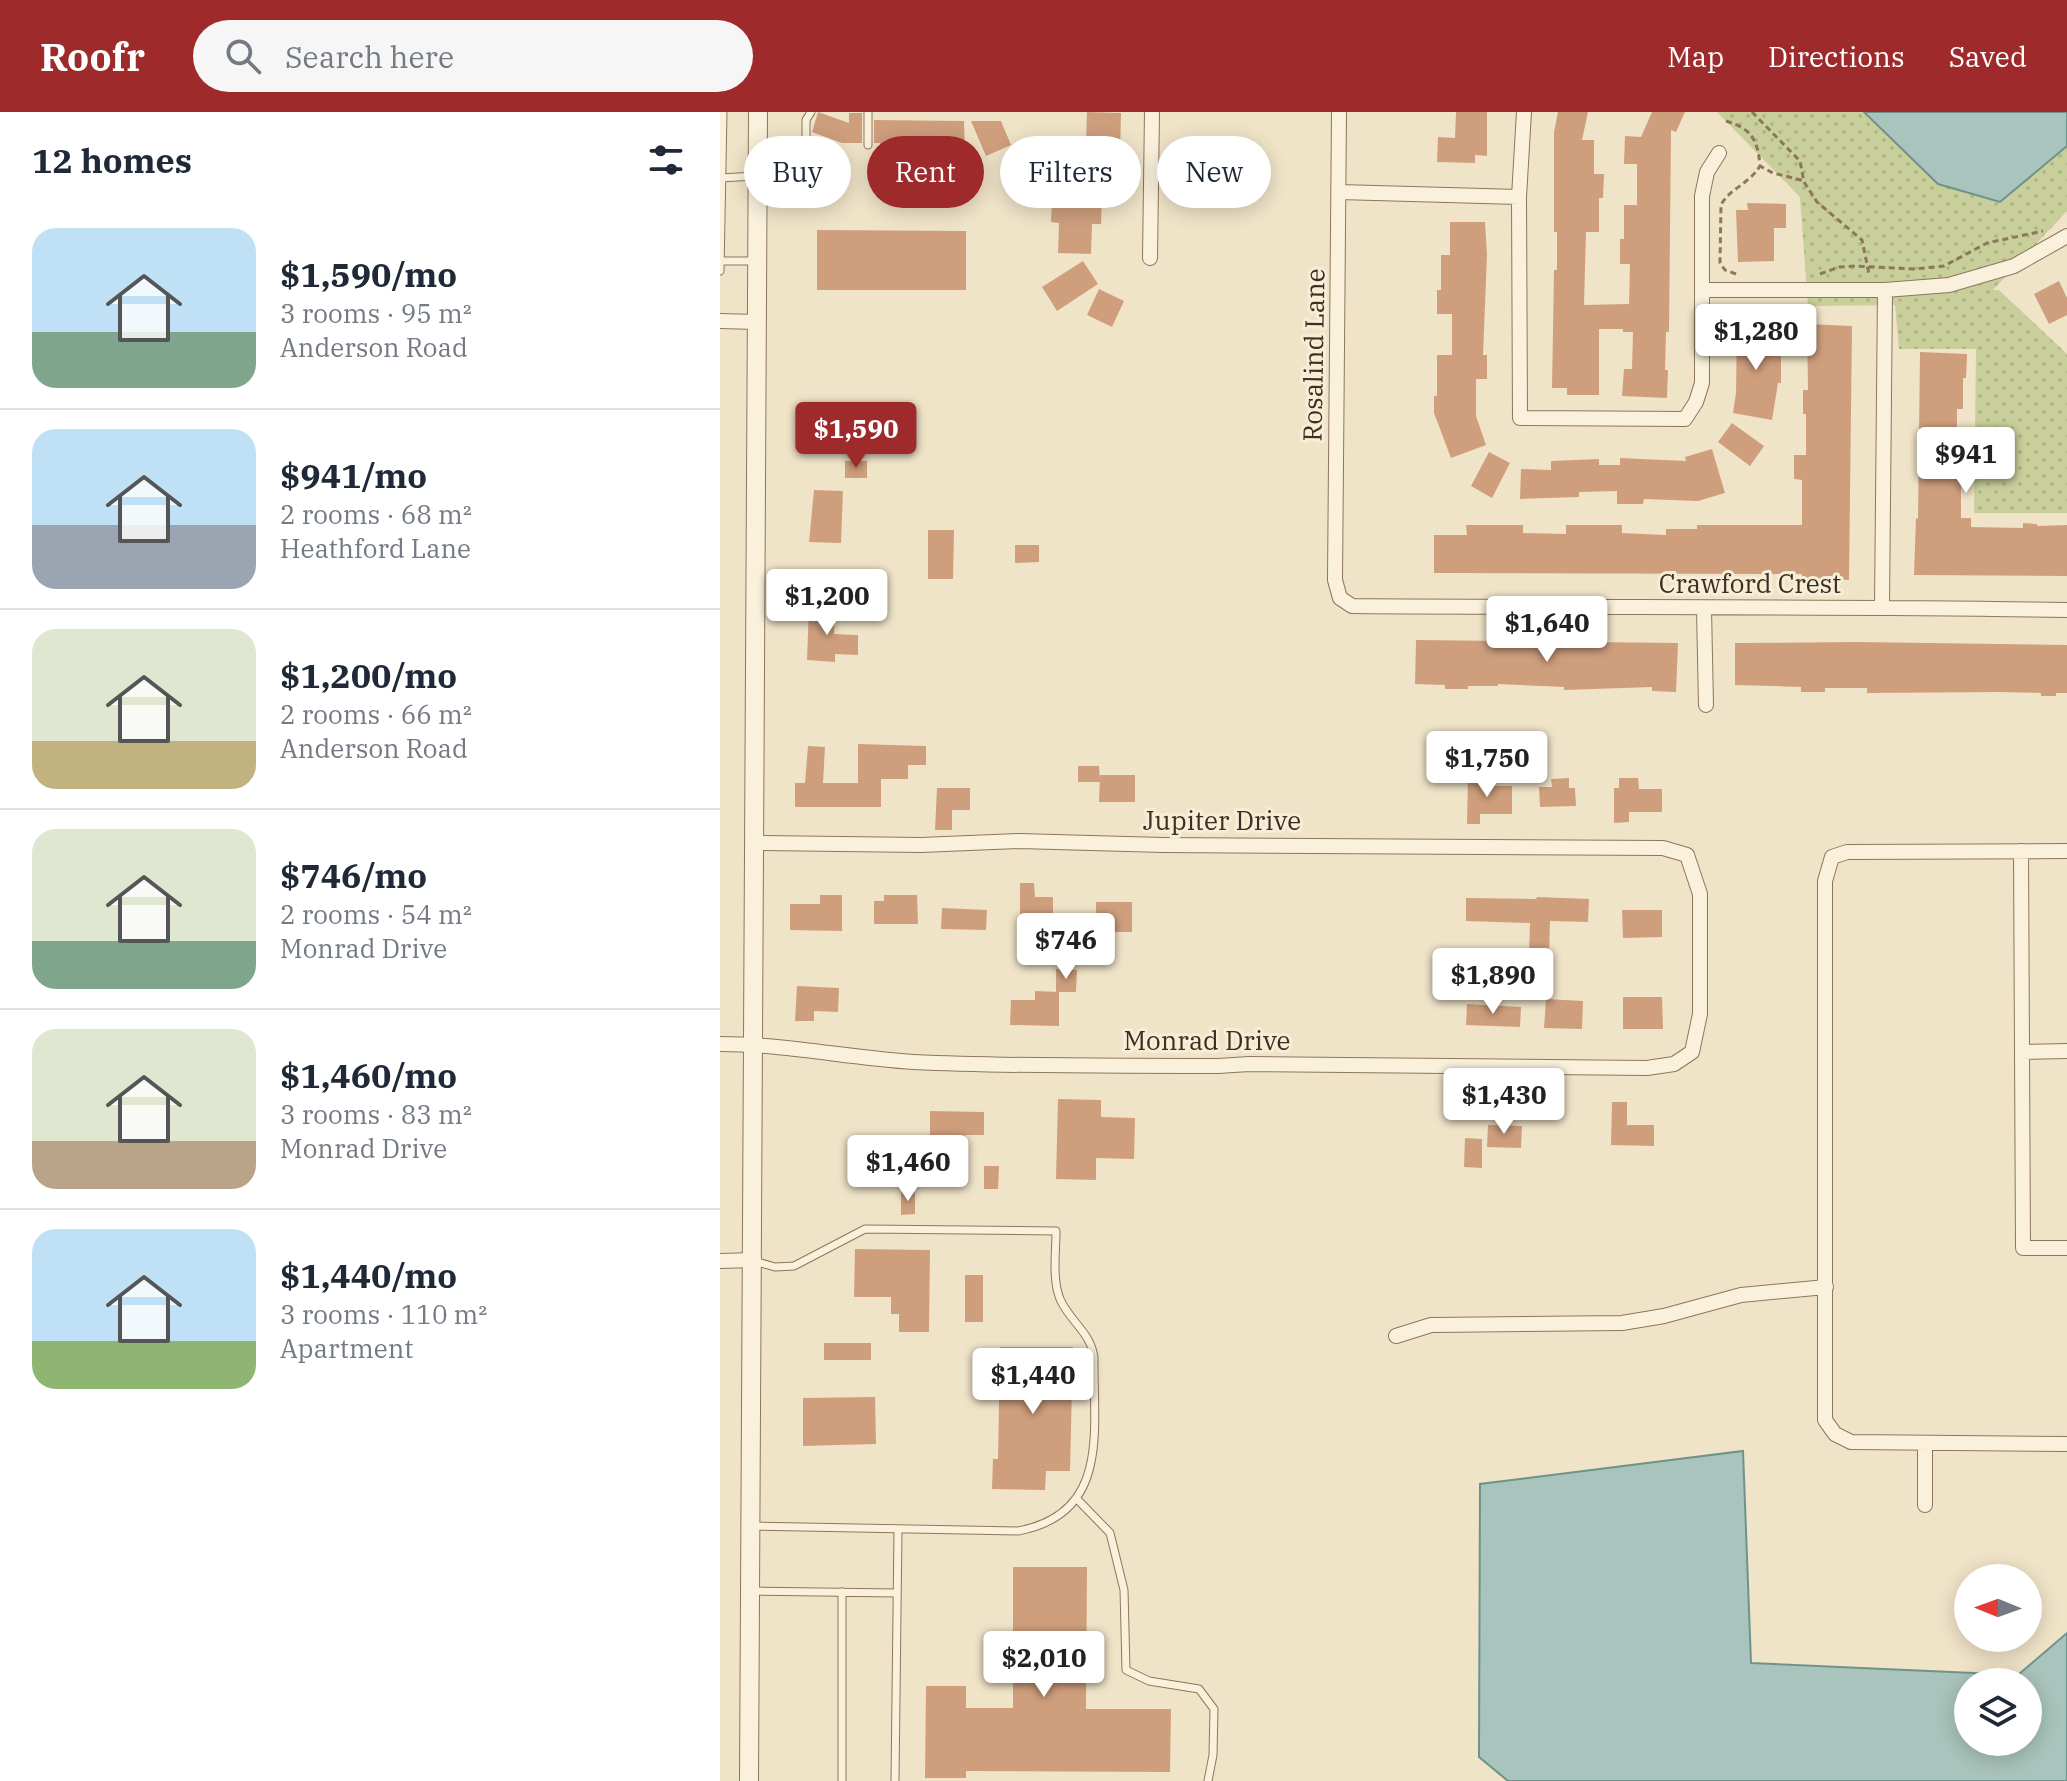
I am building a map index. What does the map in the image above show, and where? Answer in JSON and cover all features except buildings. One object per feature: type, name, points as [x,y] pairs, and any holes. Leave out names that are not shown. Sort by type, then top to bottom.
[{"type":"street","points":[[758,112],[758,136]]},
{"type":"street","points":[[1150,258],[1152,112]]},
{"type":"street","name":"Rosalind Lane","points":[[1339,112],[1335,580],[1340,598]]},
{"type":"street","points":[[1524,112],[1519,197],[1520,418],[1685,419],[1696,402],[1702,383],[1702,196],[1707,172],[1719,153]]},
{"type":"street","points":[[1339,192],[1519,197]]},
{"type":"street","points":[[749,1781],[758,208]]},
{"type":"street","points":[[1702,290],[1885,290],[1949,285],[2014,266],[2067,236]]},
{"type":"street","points":[[1882,607],[1885,290]]},
{"type":"street","points":[[720,321],[757,322]]},
{"type":"street","name":"Crawford Crest","points":[[1340,598],[1352,606],[2067,610]]},
{"type":"street","points":[[1704,609],[1706,705]]},
{"type":"street","name":"Jupiter Drive","points":[[756,843],[921,845],[1019,841],[1604,849],[1644,846],[1687,855],[1700,894],[1700,1014],[1691,1053]]},
{"type":"street","points":[[2021,851],[2023,1248],[2067,1248]]},
{"type":"street","points":[[2067,851],[1847,852],[1832,857],[1825,881],[1825,1420],[1835,1434],[1851,1442],[2067,1444]]},
{"type":"street","name":"Monrad Drive","points":[[720,1044],[755,1044],[909,1062],[1142,1066],[1249,1064],[1647,1068],[1674,1064],[1691,1053]]},
{"type":"street","points":[[2022,1052],[2067,1051]]},
{"type":"street","points":[[720,1261],[754,1260]]},
{"type":"street","points":[[1396,1336],[1431,1325],[1622,1323],[1664,1316],[1741,1295],[1826,1287]]},
{"type":"street","points":[[1925,1443],[1925,1505]]},
{"type":"lane","points":[[720,271],[723,112]]},
{"type":"lane","points":[[806,136],[806,120],[811,112]]},
{"type":"lane","points":[[868,112],[868,136]]},
{"type":"lane","points":[[721,178],[744,177]]},
{"type":"lane","points":[[722,261],[757,261]]},
{"type":"lane","points":[[751,1526],[1018,1531],[1037,1527],[1057,1517],[1076,1498],[1090,1474],[1094,1358],[1092,1344],[1060,1298],[1056,1278],[1056,1231],[865,1229],[794,1266],[775,1267],[754,1260]]},
{"type":"lane","points":[[1076,1498],[1110,1533],[1124,1590],[1126,1670],[1149,1681],[1199,1689],[1214,1709],[1213,1755],[1208,1781]]},
{"type":"lane","points":[[895,1781],[898,1529]]},
{"type":"lane","points":[[751,1591],[897,1593]]},
{"type":"lane","points":[[842,1592],[842,1781]]},
{"type":"path","points":[[1752,112],[1800,161],[1805,181],[1817,202],[1862,240],[1869,265],[1869,290]]},
{"type":"path","points":[[1726,121],[1742,125],[1753,135],[1759,151],[1760,166],[1752,179],[1724,198],[1721,205],[1720,263],[1725,270],[1747,274]]},
{"type":"path","points":[[1760,166],[1773,173],[1805,181]]},
{"type":"path","points":[[1809,275],[1839,267],[1869,265],[1915,269],[1944,266],[1987,243],[2026,236],[2054,226]]},
{"type":"green space","points":[[1717,112],[2067,112],[2067,211],[1993,290],[1999,290],[2067,354],[2067,513],[1974,513],[1976,349],[1899,349],[1895,305],[1808,306],[1800,197]]},
{"type":"water","points":[[1864,112],[2067,112],[2067,146],[2000,202],[1938,184]]},
{"type":"water","points":[[1743,1451],[1751,1663],[1954,1672],[1954,1756],[2042,1756],[2042,1668],[2026,1668],[2067,1633],[2067,1781],[1508,1781],[1479,1757],[1480,1484]]}]
